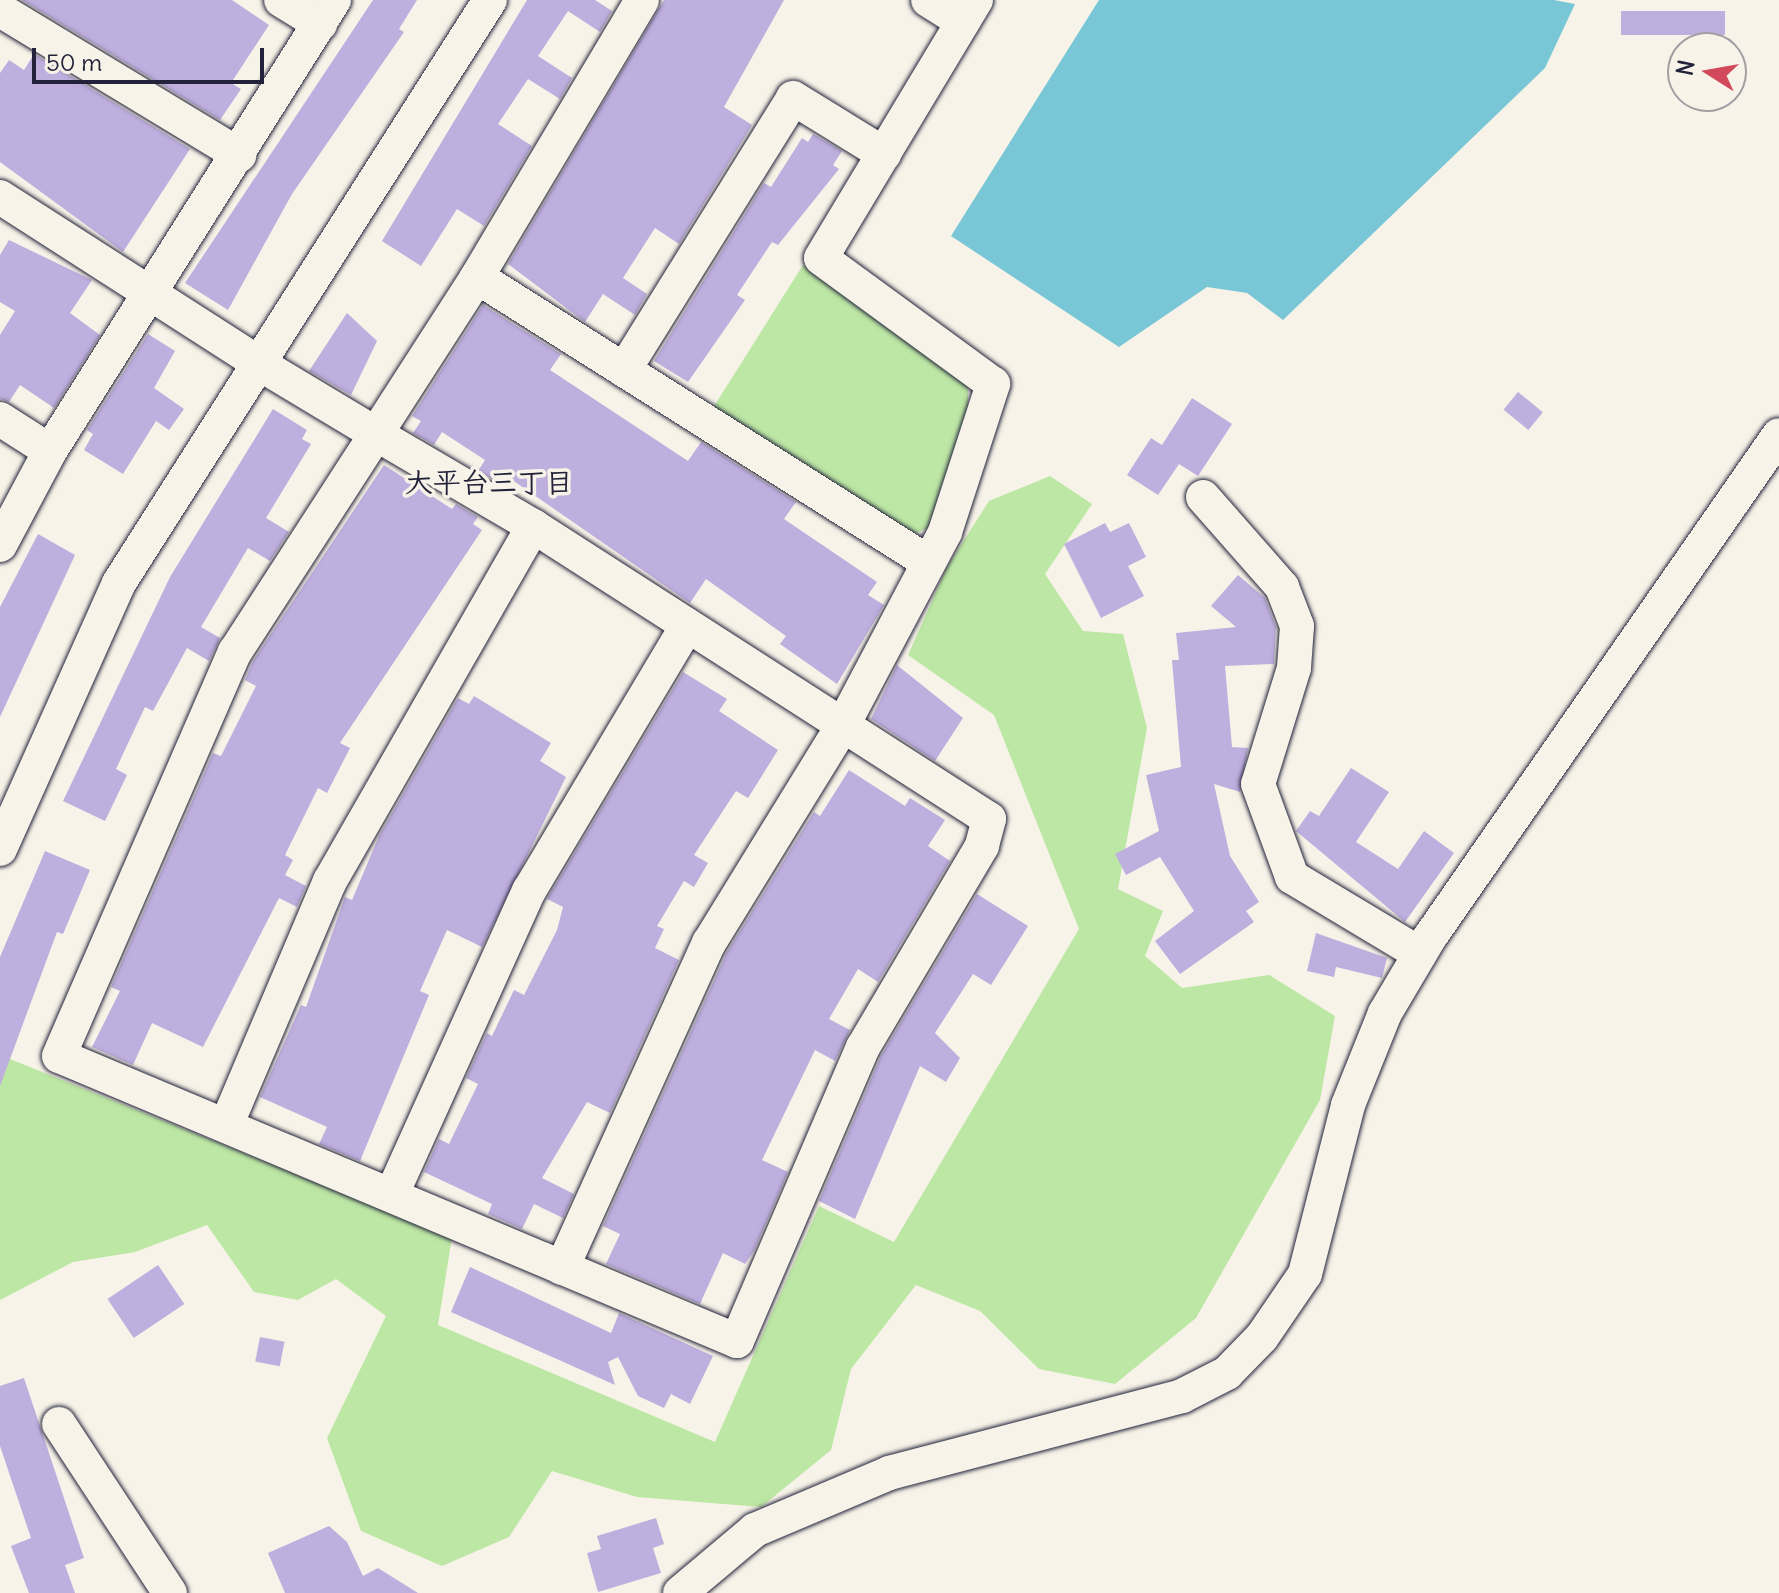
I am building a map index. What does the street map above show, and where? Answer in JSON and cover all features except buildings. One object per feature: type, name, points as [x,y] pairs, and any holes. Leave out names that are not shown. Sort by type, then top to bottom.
[{"type":"street","points":[[0,545],[50,451],[156,291],[327,12],[281,0]]},
{"type":"street","points":[[0,849],[119,583],[263,366],[490,0]]},
{"type":"street","points":[[0,197],[156,291],[263,366],[376,434],[533,526],[989,819],[982,846],[863,1047],[737,1341],[562,1268],[228,1121],[59,1056],[235,652],[376,434],[477,277],[642,0]]},
{"type":"street","points":[[562,1268],[709,943],[843,725],[928,562],[993,384],[821,258],[970,11],[928,0]]},
{"type":"street","points":[[0,10],[239,155]]},
{"type":"street","points":[[624,370],[793,98],[884,154]]},
{"type":"street","points":[[477,277],[928,562]]},
{"type":"street","points":[[0,419],[50,451]]},
{"type":"street","points":[[680,1593],[755,1530],[889,1473],[1182,1396],[1227,1373],[1305,1274],[1348,1105],[1385,1013],[1420,954],[1779,435]]},
{"type":"street","points":[[1203,497],[1282,587],[1297,626],[1294,668],[1258,784],[1292,877],[1420,954]]},
{"type":"street","points":[[228,1121],[330,881],[533,526]]},
{"type":"street","points":[[392,1194],[529,891],[687,626]]},
{"type":"street","points":[[59,1424],[170,1593]]},
{"type":"green space","points":[[803,265],[968,381],[968,407],[928,528],[907,537],[711,411]]},
{"type":"green space","points":[[1050,476],[1092,504],[1045,574],[1083,631],[1123,634],[1147,728],[1118,889],[1163,911],[1145,956],[1182,988],[1269,975],[1335,1016],[1320,1100],[1196,1318],[1115,1384],[1039,1369],[980,1311],[916,1285],[851,1369],[831,1450],[761,1507],[637,1497],[552,1471],[509,1537],[442,1566],[361,1531],[327,1438],[386,1316],[336,1279],[298,1300],[254,1292],[207,1225],[135,1252],[73,1262],[0,1300],[0,1055],[452,1237],[438,1325],[715,1442],[819,1206],[894,1242],[1079,929],[994,715],[908,655],[947,567],[989,501]]},
{"type":"water","points":[[1099,0],[1554,0],[1575,4],[1545,68],[1283,320],[1247,293],[1207,287],[1119,347],[951,236]]},
{"type":"district","name":"大平台三丁目","points":[[489,482]]}]
